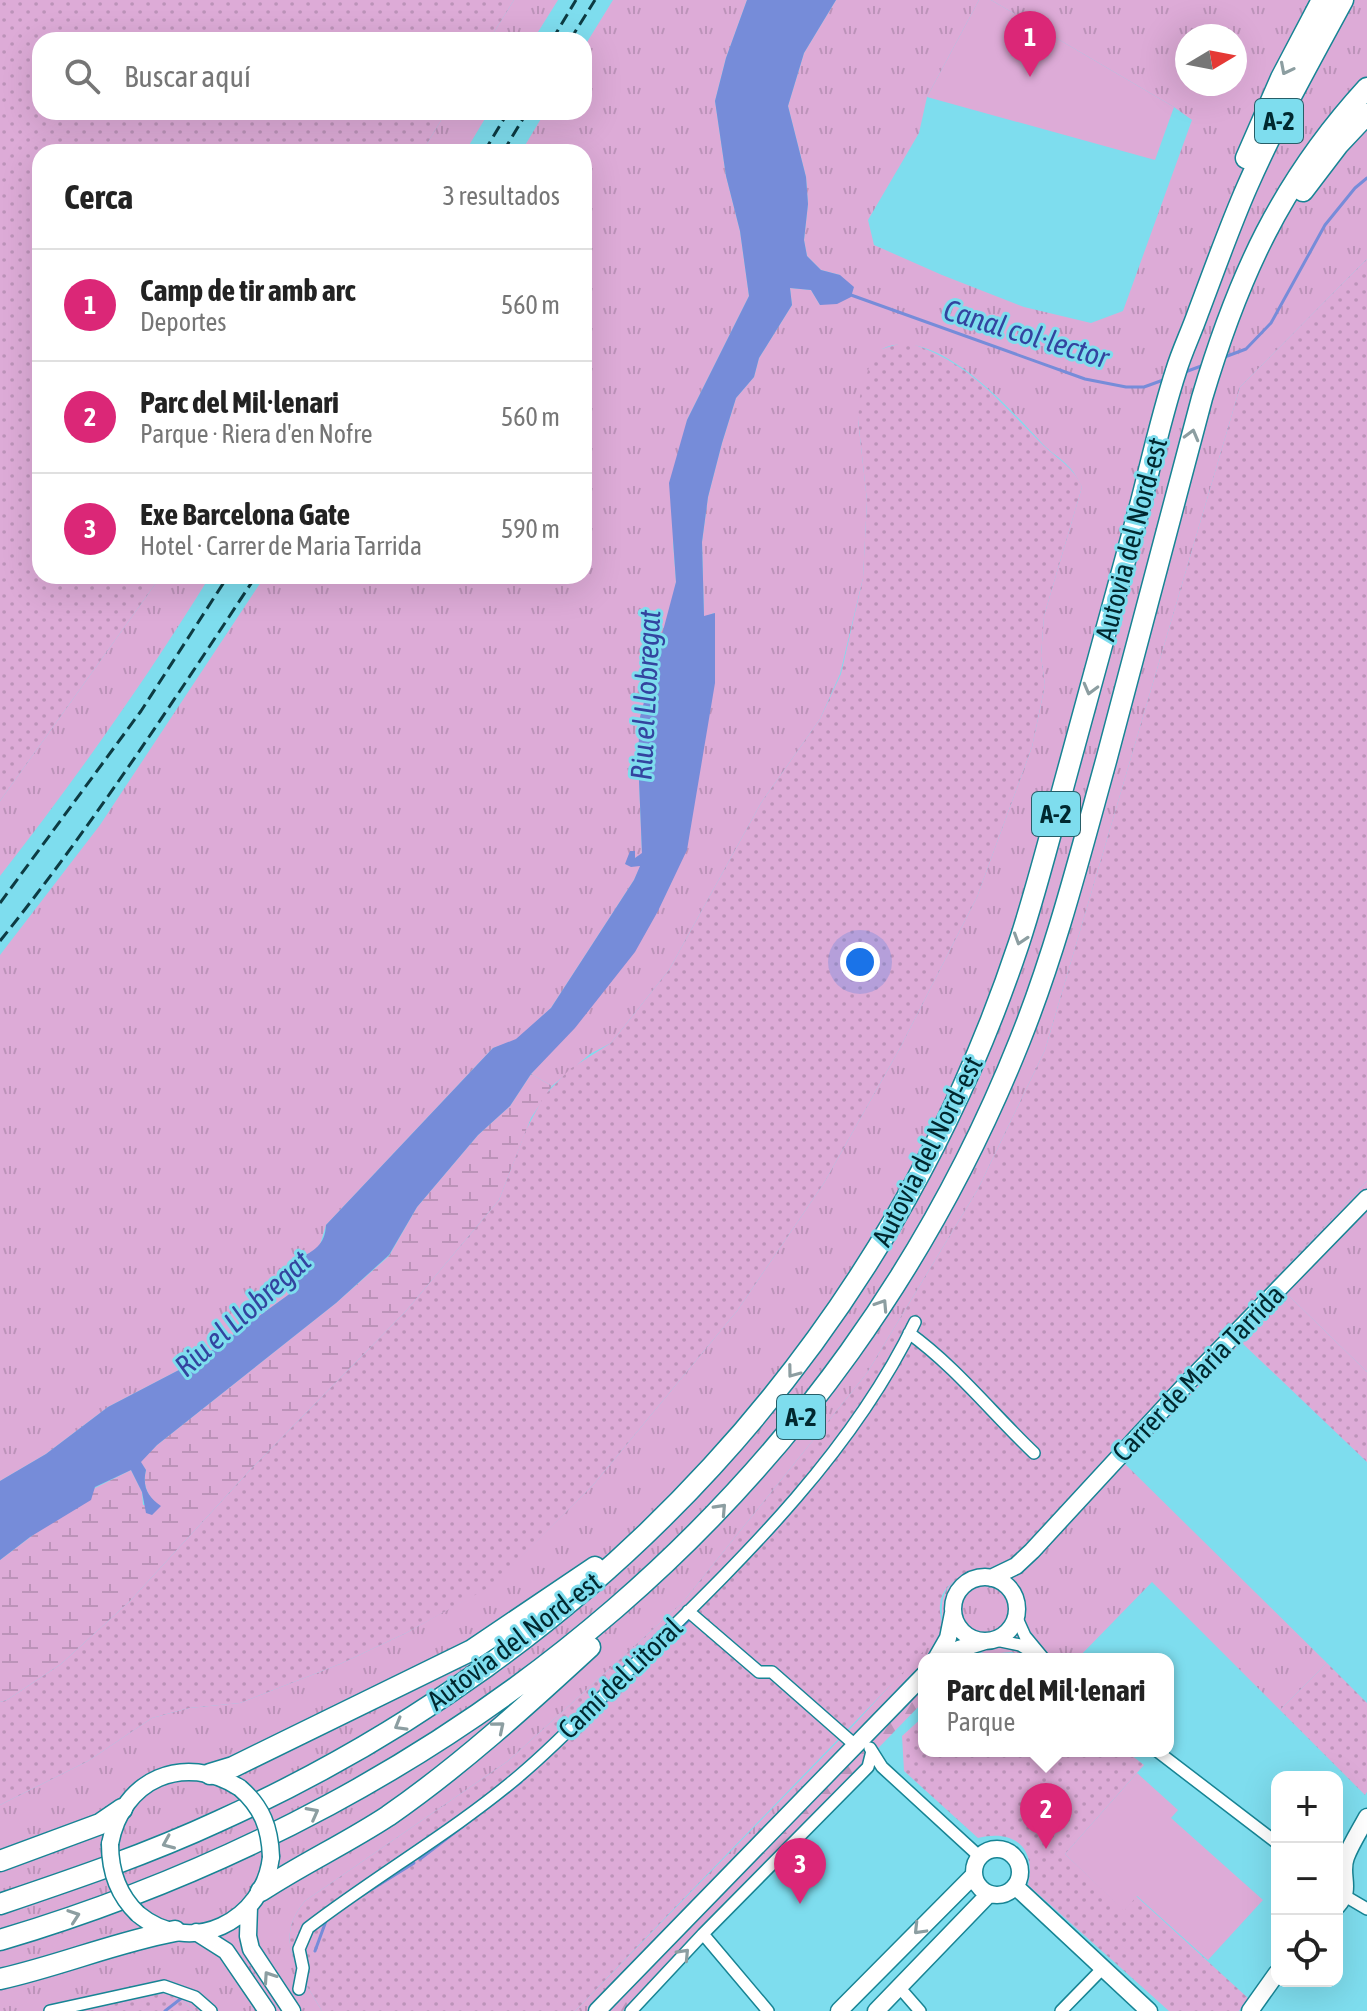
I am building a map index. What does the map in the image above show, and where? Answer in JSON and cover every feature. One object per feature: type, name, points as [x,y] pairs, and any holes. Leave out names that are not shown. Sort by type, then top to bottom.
[{"type":"highway","points":[[1195,305],[1247,157],[1281,78],[1322,0]]},
{"type":"highway","name":"Autovia del Nord-est","points":[[0,1904],[101,1871],[267,1798],[415,1716],[522,1642],[567,1607],[664,1518],[743,1433],[824,1330],[897,1217],[964,1084],[996,1008],[1033,898],[1195,305],[1248,184],[1301,76],[1343,0]]},
{"type":"highway","name":"Autovia del Nord-est","points":[[0,1940],[177,1877],[286,1827],[382,1776],[447,1736],[545,1667],[686,1545],[766,1459],[851,1351],[939,1212],[1001,1086],[1035,1001],[1064,912],[1202,398],[1223,329],[1252,258],[1280,204],[1314,150],[1367,88]]},
{"type":"highway","points":[[1252,258],[1338,145],[1367,114]]},
{"type":"highway","points":[[210,1774],[239,1764],[472,1650],[664,1518]]},
{"type":"highway","points":[[255,1899],[385,1817],[438,1779],[598,1639],[686,1545]]},
{"type":"highway","points":[[0,1861],[100,1824],[122,1809]]},
{"type":"highway","points":[[0,1979],[49,1968],[140,1939],[186,1932]]},
{"type":"main road","name":"Carrer de Maria Tarrida","points":[[991,1578],[1016,1566],[1032,1551],[1189,1381],[1367,1198]]},
{"type":"main road","name":"Carrer de Maria Tarrida","points":[[1016,1609],[1021,1577],[1032,1551]]},
{"type":"main road","points":[[939,1653],[948,1638],[956,1597],[964,1586],[976,1579],[991,1578],[1007,1586],[1016,1609],[1008,1632],[953,1653]]},
{"type":"main road","points":[[953,1611],[963,1633],[973,1639],[990,1640]]},
{"type":"main road","points":[[597,2011],[864,1744],[918,1682]]},
{"type":"main road","points":[[267,2011],[226,1951],[186,1932],[151,1923],[138,1914],[117,1886],[110,1844],[122,1809],[139,1790],[164,1776],[189,1771],[210,1774],[240,1788],[258,1806],[270,1836],[271,1857],[255,1899],[248,1936],[251,1949],[292,2011]]},
{"type":"main road","points":[[1343,1862],[1367,1817]]},
{"type":"main road","points":[[995,1849],[1010,1854],[1019,1865],[1015,1886],[1003,1894],[989,1894],[979,1888],[974,1875],[980,1857],[995,1849]]},
{"type":"main road","points":[[839,2011],[974,1875]]},
{"type":"main road","points":[[1015,1886],[1149,2011]]},
{"type":"main road","points":[[876,2011],[989,1894]]},
{"type":"main road","points":[[186,1932],[227,1924],[255,1899]]},
{"type":"main road","points":[[1250,2011],[1271,1981]]},
{"type":"street","name":"Camí del Litoral","points":[[299,1989],[303,1968],[299,1949],[308,1928],[520,1776],[688,1611],[775,1523],[817,1472],[885,1379],[912,1328],[1034,1453]]},
{"type":"street","points":[[1016,1609],[1025,1636],[1039,1653]]},
{"type":"street","points":[[688,1611],[759,1672],[772,1672],[864,1744],[882,1767],[980,1857]]},
{"type":"street","points":[[990,1640],[1014,1643],[1034,1653]]},
{"type":"street","points":[[864,1744],[868,1767]]},
{"type":"street","points":[[1165,1757],[1271,1838]]},
{"type":"street","points":[[631,2011],[868,1767],[882,1767]]},
{"type":"street","points":[[1343,1902],[1367,1909]]},
{"type":"street","points":[[703,1934],[768,2011]]},
{"type":"street","points":[[1061,2011],[1102,1969]]},
{"type":"street","points":[[50,2011],[164,1986],[195,1997],[211,2011]]},
{"type":"street","points":[[899,1987],[920,2011]]},
{"type":"green space","points":[[0,0],[514,0],[494,32],[32,32],[32,120],[441,120],[427,144],[32,144],[32,584],[155,584],[0,801]]},
{"type":"green space","points":[[514,0],[558,0],[538,32],[494,32]]},
{"type":"green space","points":[[613,0],[747,0],[726,58],[715,101],[749,296],[687,420],[673,542],[676,582],[638,756],[642,854],[625,864],[641,865],[551,1008],[516,1040],[493,1048],[326,1225],[319,1248],[298,1259],[295,1290],[200,1359],[108,1407],[46,1454],[0,1481],[0,955],[100,825],[260,584],[592,584],[592,144],[526,144],[540,120],[592,120],[592,34]]},
{"type":"green space","points":[[836,0],[979,0],[927,97],[919,133],[868,220],[874,245],[1024,307],[1091,323],[1123,311],[1192,120],[991,0],[1367,0],[1367,259],[1240,387],[1045,1050],[978,1189],[867,1373],[683,1602],[508,1761],[305,1901],[290,1930],[290,1944],[298,1970],[322,2011],[194,2011],[172,1992],[61,2011],[0,2011],[0,1805],[88,1761],[152,1718],[189,1708],[240,1703],[340,1664],[406,1633],[493,1584],[594,1484],[737,1311],[824,1183],[900,1048],[977,897],[1032,747],[1045,685],[1041,656],[1044,616],[1082,487],[1070,468],[968,372],[924,348],[903,344],[882,349],[858,419],[867,501],[863,578],[840,674],[820,719],[761,803],[669,970],[611,1043],[590,1054],[552,1086],[531,1074],[590,1007],[626,960],[671,883],[714,613],[704,617],[702,542],[708,497],[722,443],[736,398],[754,377],[759,358],[792,305],[790,288],[811,290],[820,305],[840,275],[821,270],[807,256],[804,240],[808,204],[806,177],[788,106],[804,53]]},
{"type":"green space","points":[[979,0],[991,0],[1174,107],[1155,160],[927,97]]},
{"type":"green space","points":[[441,120],[484,120],[470,144],[427,144]]},
{"type":"green space","points":[[1367,259],[1367,1181],[1007,1564],[966,1575],[948,1586],[940,1605],[943,1631],[922,1653],[918,1653],[918,1657],[575,2011],[322,2011],[298,1970],[290,1944],[290,1930],[305,1901],[508,1761],[683,1602],[867,1373],[978,1189],[1045,1050],[1240,387]]},
{"type":"green space","points":[[905,342],[947,360],[982,384],[1070,469],[1082,487],[1044,616],[1041,656],[1045,685],[1032,747],[977,897],[900,1048],[824,1183],[737,1311],[594,1484],[493,1585],[406,1633],[340,1664],[240,1703],[189,1708],[152,1718],[88,1761],[0,1805],[0,1702],[61,1664],[130,1601],[251,1469],[406,1311],[499,1200],[526,1130],[544,1096],[570,1069],[611,1043],[669,970],[761,803],[820,719],[841,674],[863,578],[867,501],[858,419],[860,396],[872,358],[882,349]]},
{"type":"green space","points":[[155,584],[205,584],[109,729],[0,876],[0,801]]},
{"type":"green space","points":[[531,1074],[552,1086],[531,1118],[499,1200],[406,1311],[251,1469],[130,1601],[61,1664],[0,1702],[0,1560],[95,1488],[131,1470],[142,1492],[143,1505],[160,1506],[147,1491],[146,1470],[140,1462],[157,1445],[336,1303],[389,1256],[417,1207],[478,1135],[510,1106]]},
{"type":"green space","points":[[1367,1181],[1367,1372],[1287,1294],[1125,1464],[1327,1663],[1280,1710],[1152,1582],[1083,1653],[984,1653],[969,1649],[961,1653],[920,1653],[944,1627],[943,1597],[948,1587],[966,1574],[1007,1564]]},
{"type":"green space","points":[[1287,1294],[1367,1372],[1367,1462],[1241,1342]]},
{"type":"green space","points":[[918,1655],[918,1691],[606,2011],[575,2011]]},
{"type":"green space","points":[[1327,1663],[1367,1703],[1365,1795],[1343,1771],[1280,1710]]},
{"type":"green space","points":[[918,1691],[918,1707],[623,2011],[606,2011]]},
{"type":"green space","points":[[918,1721],[918,1757],[1134,1757],[1144,1765],[1065,1854],[1124,1910],[1136,1896],[1248,1998],[1239,2011],[1169,2011],[1028,1885],[1029,1860],[1020,1844],[1002,1836],[978,1838],[904,1771],[902,1736]]},
{"type":"green space","points":[[1137,1773],[1178,1810],[1171,1818],[1263,1900],[1208,1960],[1137,1896],[1124,1911],[1065,1854]]},
{"type":"green space","points":[[172,1992],[194,2011],[61,2011]]},
{"type":"water","name":"Riu el Llobregat","points":[[747,0],[836,0],[804,53],[788,106],[806,177],[808,204],[804,240],[807,256],[821,270],[840,275],[854,287],[851,297],[837,304],[820,305],[811,290],[790,288],[792,305],[759,358],[754,377],[736,398],[708,497],[702,542],[704,616],[715,613],[715,683],[687,850],[658,911],[635,952],[575,1028],[531,1074],[510,1106],[478,1135],[417,1207],[389,1255],[336,1303],[157,1445],[141,1462],[146,1470],[147,1491],[161,1506],[152,1515],[146,1513],[142,1492],[131,1470],[95,1487],[91,1500],[30,1537],[0,1560],[0,1481],[46,1454],[108,1407],[200,1359],[295,1290],[298,1259],[318,1246],[326,1225],[493,1048],[516,1039],[551,1008],[634,880],[640,866],[625,864],[630,851],[635,851],[635,858],[642,853],[638,756],[640,717],[676,582],[669,483],[687,420],[749,296],[715,101],[726,58]]},
{"type":"waterway","name":"Canal col·lector","points":[[1222,358],[1246,349],[1271,323],[1325,225],[1367,178]]},
{"type":"waterway","name":"Canal col·lector","points":[[851,295],[1085,379],[1126,387],[1144,387],[1166,379]]},
{"type":"waterway","name":"Canal col·lector","points":[[1185,372],[1204,365]]},
{"type":"waterway","points":[[572,1735],[689,1620]]},
{"type":"waterway","points":[[420,1859],[521,1782]]},
{"type":"waterway","points":[[361,1896],[414,1863]]},
{"type":"waterway","points":[[315,1951],[326,1921]]},
{"type":"waterway","points":[[165,2011],[183,1997]]},
{"type":"railway","points":[[557,32],[576,0]]},
{"type":"railway","points":[[575,32],[595,0]]},
{"type":"railway","points":[[489,144],[503,120]]},
{"type":"railway","points":[[508,144],[522,120]]},
{"type":"railway","points":[[0,903],[141,711],[223,584]]},
{"type":"railway","points":[[0,941],[100,807],[251,584]]},
{"type":"place","name":"Camp de tir amb arc","points":[[1030,77]]},
{"type":"place","name":"Parc del Mil·lenari","points":[[1046,1849]]},
{"type":"place","name":"Exe Barcelona Gate","points":[[800,1904]]}]
